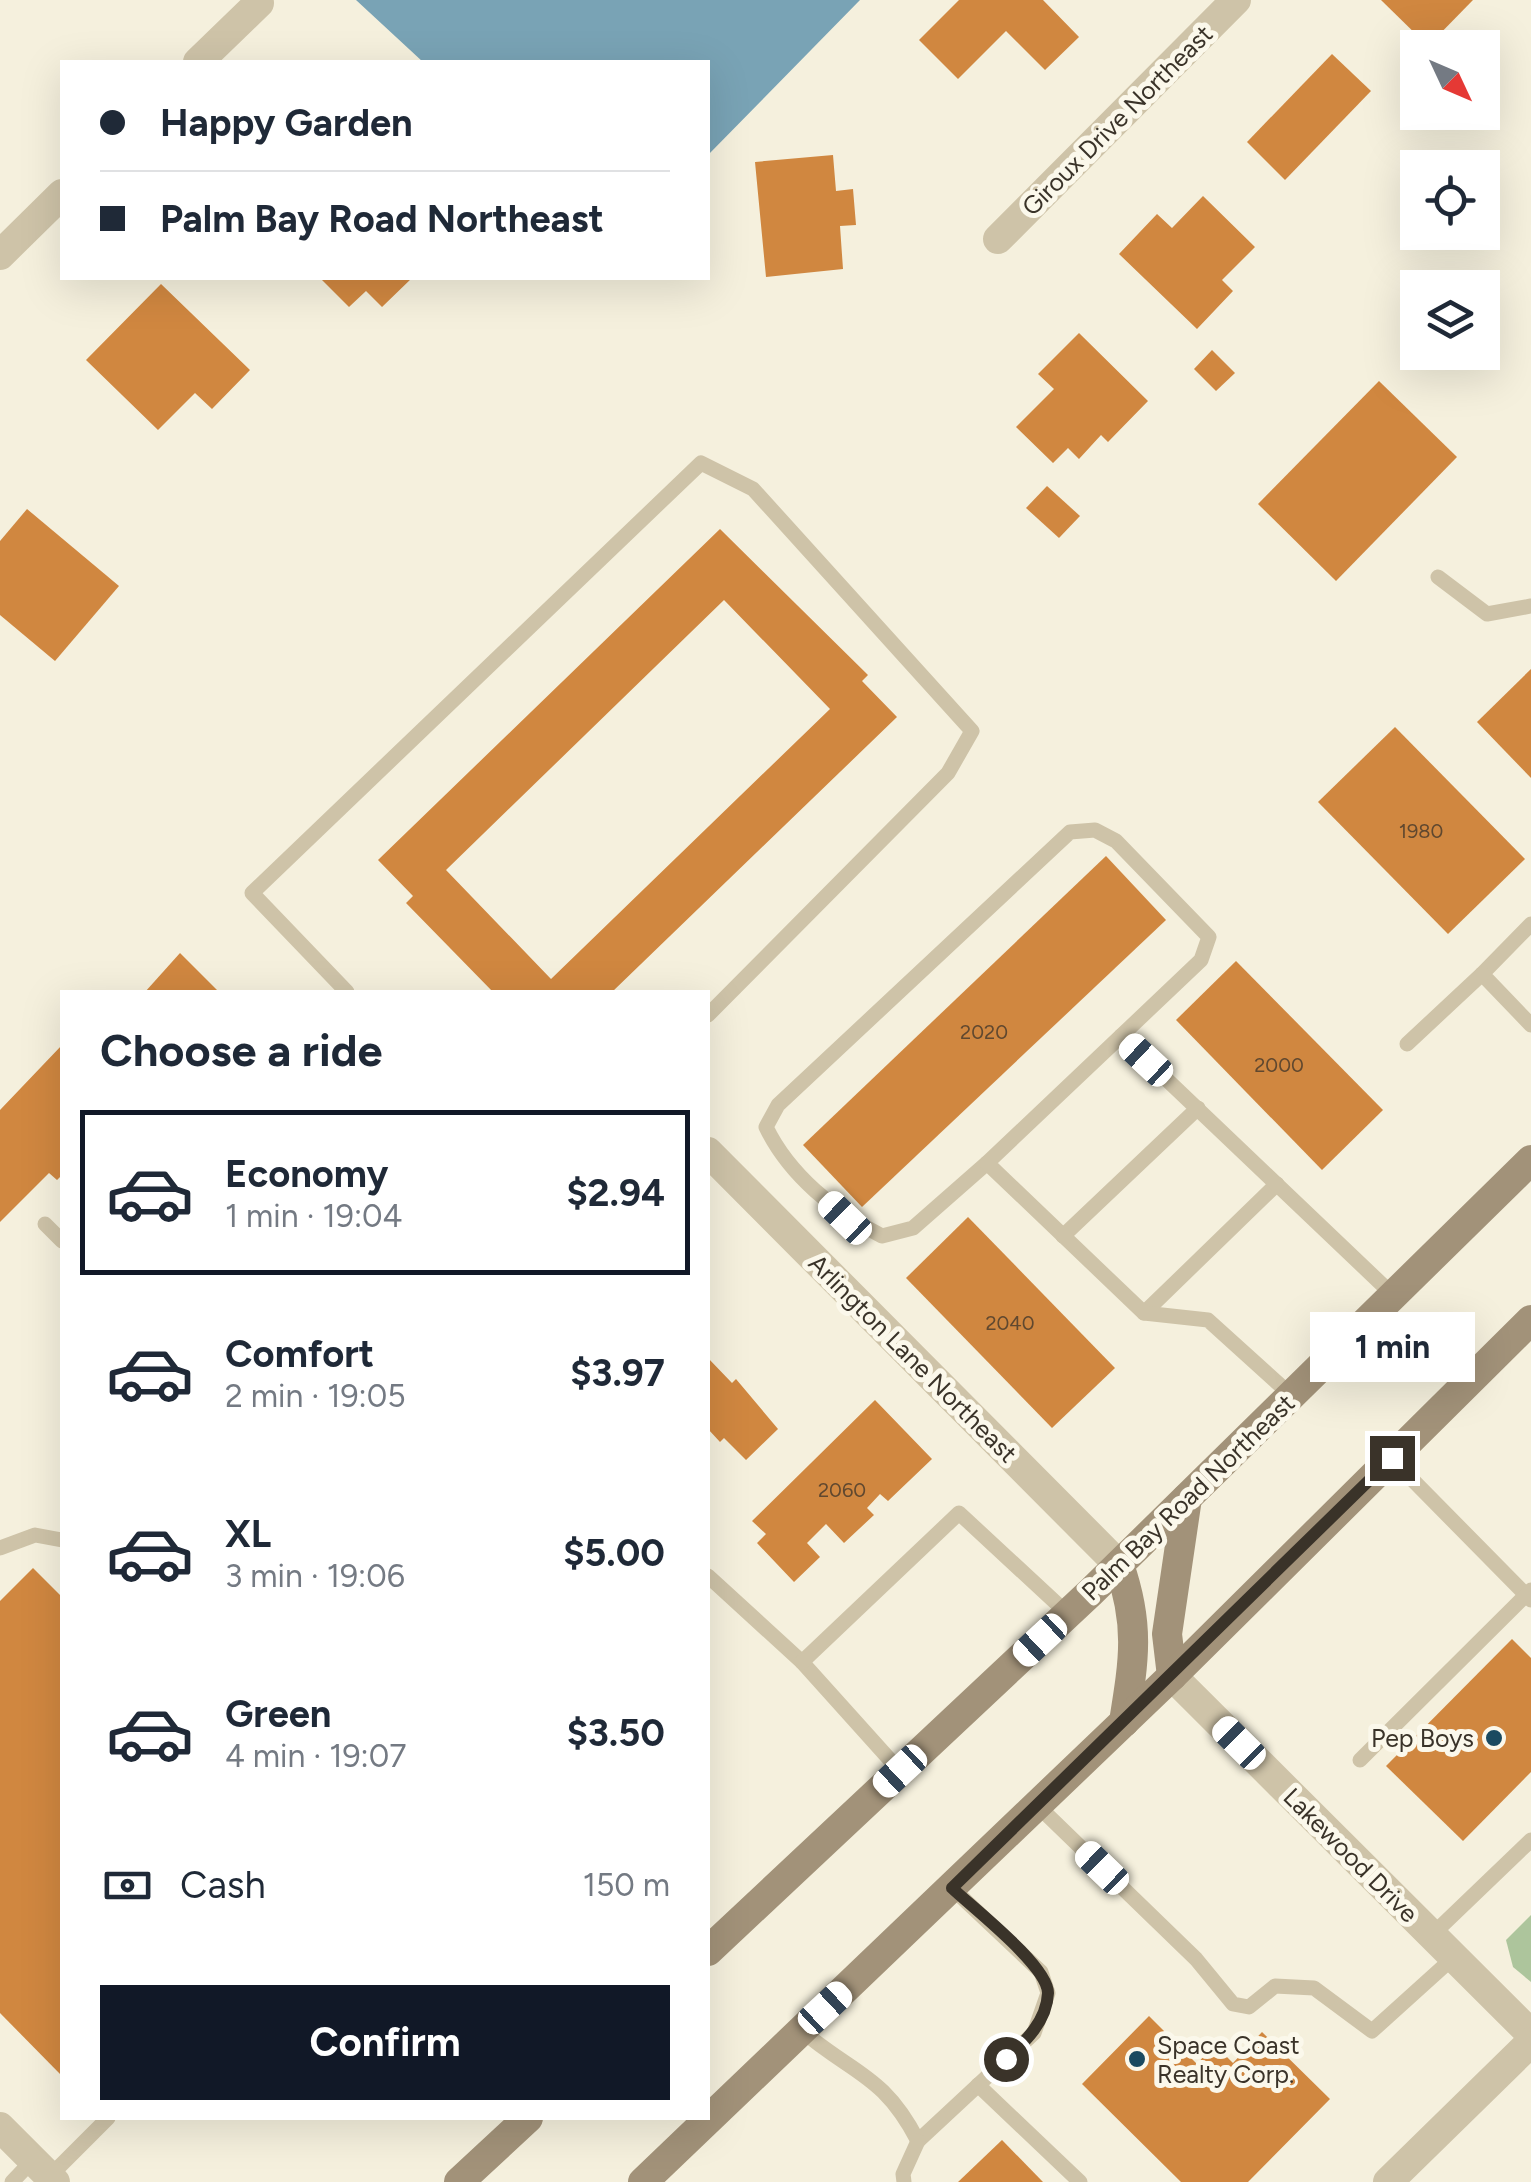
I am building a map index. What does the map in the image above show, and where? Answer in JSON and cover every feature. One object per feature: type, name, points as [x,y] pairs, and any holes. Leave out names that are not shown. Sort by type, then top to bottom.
[{"type":"main road","name":"Palm Bay Road Northeast","points":[[710,1945],[1068,1614],[1531,1160]]},
{"type":"main road","points":[[710,2118],[1172,1676],[1531,1320]]},
{"type":"main road","points":[[1172,1676],[1167,1634],[1187,1498]]},
{"type":"main road","points":[[1119,1565],[1132,1604],[1136,1646],[1124,1722]]},
{"type":"main road","points":[[459,2182],[526,2120]]},
{"type":"main road","points":[[643,2182],[708,2120]]},
{"type":"street","name":"Giroux Drive Northeast","points":[[998,239],[1236,0]]},
{"type":"street","points":[[200,60],[259,3]]},
{"type":"street","points":[[0,255],[60,196]]},
{"type":"street","name":"Arlington Lane Northeast","points":[[710,1154],[1119,1565]]},
{"type":"street","name":"Lakewood Drive","points":[[1172,1676],[1531,2034]]},
{"type":"street","points":[[1388,2182],[1531,2042]]},
{"type":"street","points":[[0,2127],[37,2175]]},
{"type":"lane","points":[[345,990],[252,893],[701,464],[753,489],[972,730],[948,773],[710,1013]]},
{"type":"lane","points":[[1438,576],[1486,614],[1531,606]]},
{"type":"lane","points":[[1095,830],[1116,841],[1209,937],[1201,960],[1120,1036],[988,1163],[913,1228],[882,1236],[845,1218],[778,1152],[766,1127],[778,1104],[1070,832],[1095,830]]},
{"type":"lane","points":[[1407,1044],[1531,924]]},
{"type":"lane","points":[[1482,974],[1531,1025]]},
{"type":"lane","points":[[1120,1036],[1393,1296]]},
{"type":"lane","points":[[1064,1236],[1198,1108]]},
{"type":"lane","points":[[988,1163],[1144,1313],[1208,1320],[1291,1396]]},
{"type":"lane","points":[[1144,1313],[1277,1184]]},
{"type":"lane","points":[[46,1224],[60,1240]]},
{"type":"lane","points":[[1360,1760],[1529,1595],[1392,1458]]},
{"type":"lane","points":[[802,1662],[960,1513],[1068,1614]]},
{"type":"lane","points":[[0,1548],[35,1535],[60,1540]]},
{"type":"lane","points":[[710,1578],[802,1662],[900,1771]]},
{"type":"lane","points":[[1037,1805],[1196,1960],[1233,2004],[1249,2007],[1274,1986],[1314,1988],[1372,2031],[1454,1957]]},
{"type":"lane","points":[[1432,1934],[1531,1840]]},
{"type":"lane","points":[[904,2182],[903,2174],[918,2141],[1034,2033],[1048,1993],[1041,1972],[952,1888]]},
{"type":"lane","points":[[802,2030],[870,2077],[898,2104],[918,2141]]},
{"type":"lane","points":[[978,2085],[1080,2182]]},
{"type":"lane","points":[[37,2175],[106,2120]]},
{"type":"green space","points":[[1531,1915],[1531,1982],[1513,1967],[1506,1940]]},
{"type":"water","points":[[356,0],[860,0],[710,153],[710,60],[421,60]]},
{"type":"building","points":[[959,0],[1043,0],[1079,37],[1045,70],[1006,31],[958,79],[919,40]]},
{"type":"building","points":[[1381,0],[1473,0],[1444,30],[1412,30]]},
{"type":"building","points":[[1332,54],[1371,91],[1285,180],[1247,142]]},
{"type":"building","points":[[833,155],[836,191],[853,189],[856,225],[840,226],[843,269],[766,277],[755,162]]},
{"type":"building","points":[[1203,196],[1255,247],[1222,280],[1233,291],[1197,329],[1119,254],[1157,214],[1172,228]]},
{"type":"building","points":[[322,280],[410,280],[382,307],[366,291],[349,307]]},
{"type":"building","points":[[161,284],[250,370],[212,409],[195,393],[158,430],[86,360]]},
{"type":"building","points":[[1079,333],[1148,401],[1108,442],[1101,435],[1079,459],[1068,448],[1053,463],[1016,427],[1054,389],[1038,374]]},
{"type":"building","points":[[1212,350],[1235,373],[1216,391],[1194,369]]},
{"type":"building","points":[[1379,381],[1457,457],[1336,581],[1258,504]]},
{"type":"building","points":[[1047,486],[1080,516],[1059,538],[1026,508]]},
{"type":"building","points":[[27,509],[119,586],[55,661],[0,615],[0,541]]},
{"type":"building","points":[[720,529],[868,675],[862,681],[897,717],[614,990],[491,990],[406,903],[413,896],[378,860]],"holes":[[[724,600],[830,709],[551,979],[446,870]]]},
{"type":"building","points":[[1531,669],[1531,778],[1477,722]]},
{"type":"building","points":[[1395,727],[1525,859],[1448,934],[1318,802]]},
{"type":"building","points":[[1106,856],[1166,920],[862,1207],[803,1145]]},
{"type":"building","points":[[180,953],[217,990],[147,990]]},
{"type":"building","points":[[1236,961],[1383,1110],[1322,1170],[1176,1020]]},
{"type":"building","points":[[60,1047],[60,1177],[57,1180],[49,1173],[0,1222],[0,1110]]},
{"type":"building","points":[[968,1217],[1115,1368],[1052,1428],[906,1278]]},
{"type":"building","points":[[710,1360],[732,1383],[736,1379],[778,1429],[746,1460],[724,1438],[720,1442],[710,1431]]},
{"type":"building","points":[[875,1400],[932,1459],[888,1501],[880,1494],[867,1508],[874,1515],[844,1543],[826,1524],[807,1543],[820,1557],[794,1582],[757,1543],[766,1534],[752,1521]]},
{"type":"building","points":[[33,1568],[60,1595],[60,2074],[0,2013],[0,1601]]},
{"type":"building","points":[[1512,1639],[1531,1658],[1531,1772],[1463,1841],[1386,1766]]},
{"type":"building","points":[[1149,2016],[1197,2064],[1204,2056],[1224,2054],[1233,2063],[1262,2032],[1330,2099],[1248,2182],[1181,2182],[1082,2084]]},
{"type":"building","points":[[1002,2140],[1043,2182],[958,2182]]},
{"type":"place","name":"Pep Boys","points":[[1494,1738]]},
{"type":"place","name":"Space Coast Realty Corp.","points":[[1137,2059]]},
{"type":"route","points":[[1006,2059],[1034,2033],[1048,1993],[1041,1972],[952,1888],[1392,1458]]}]
